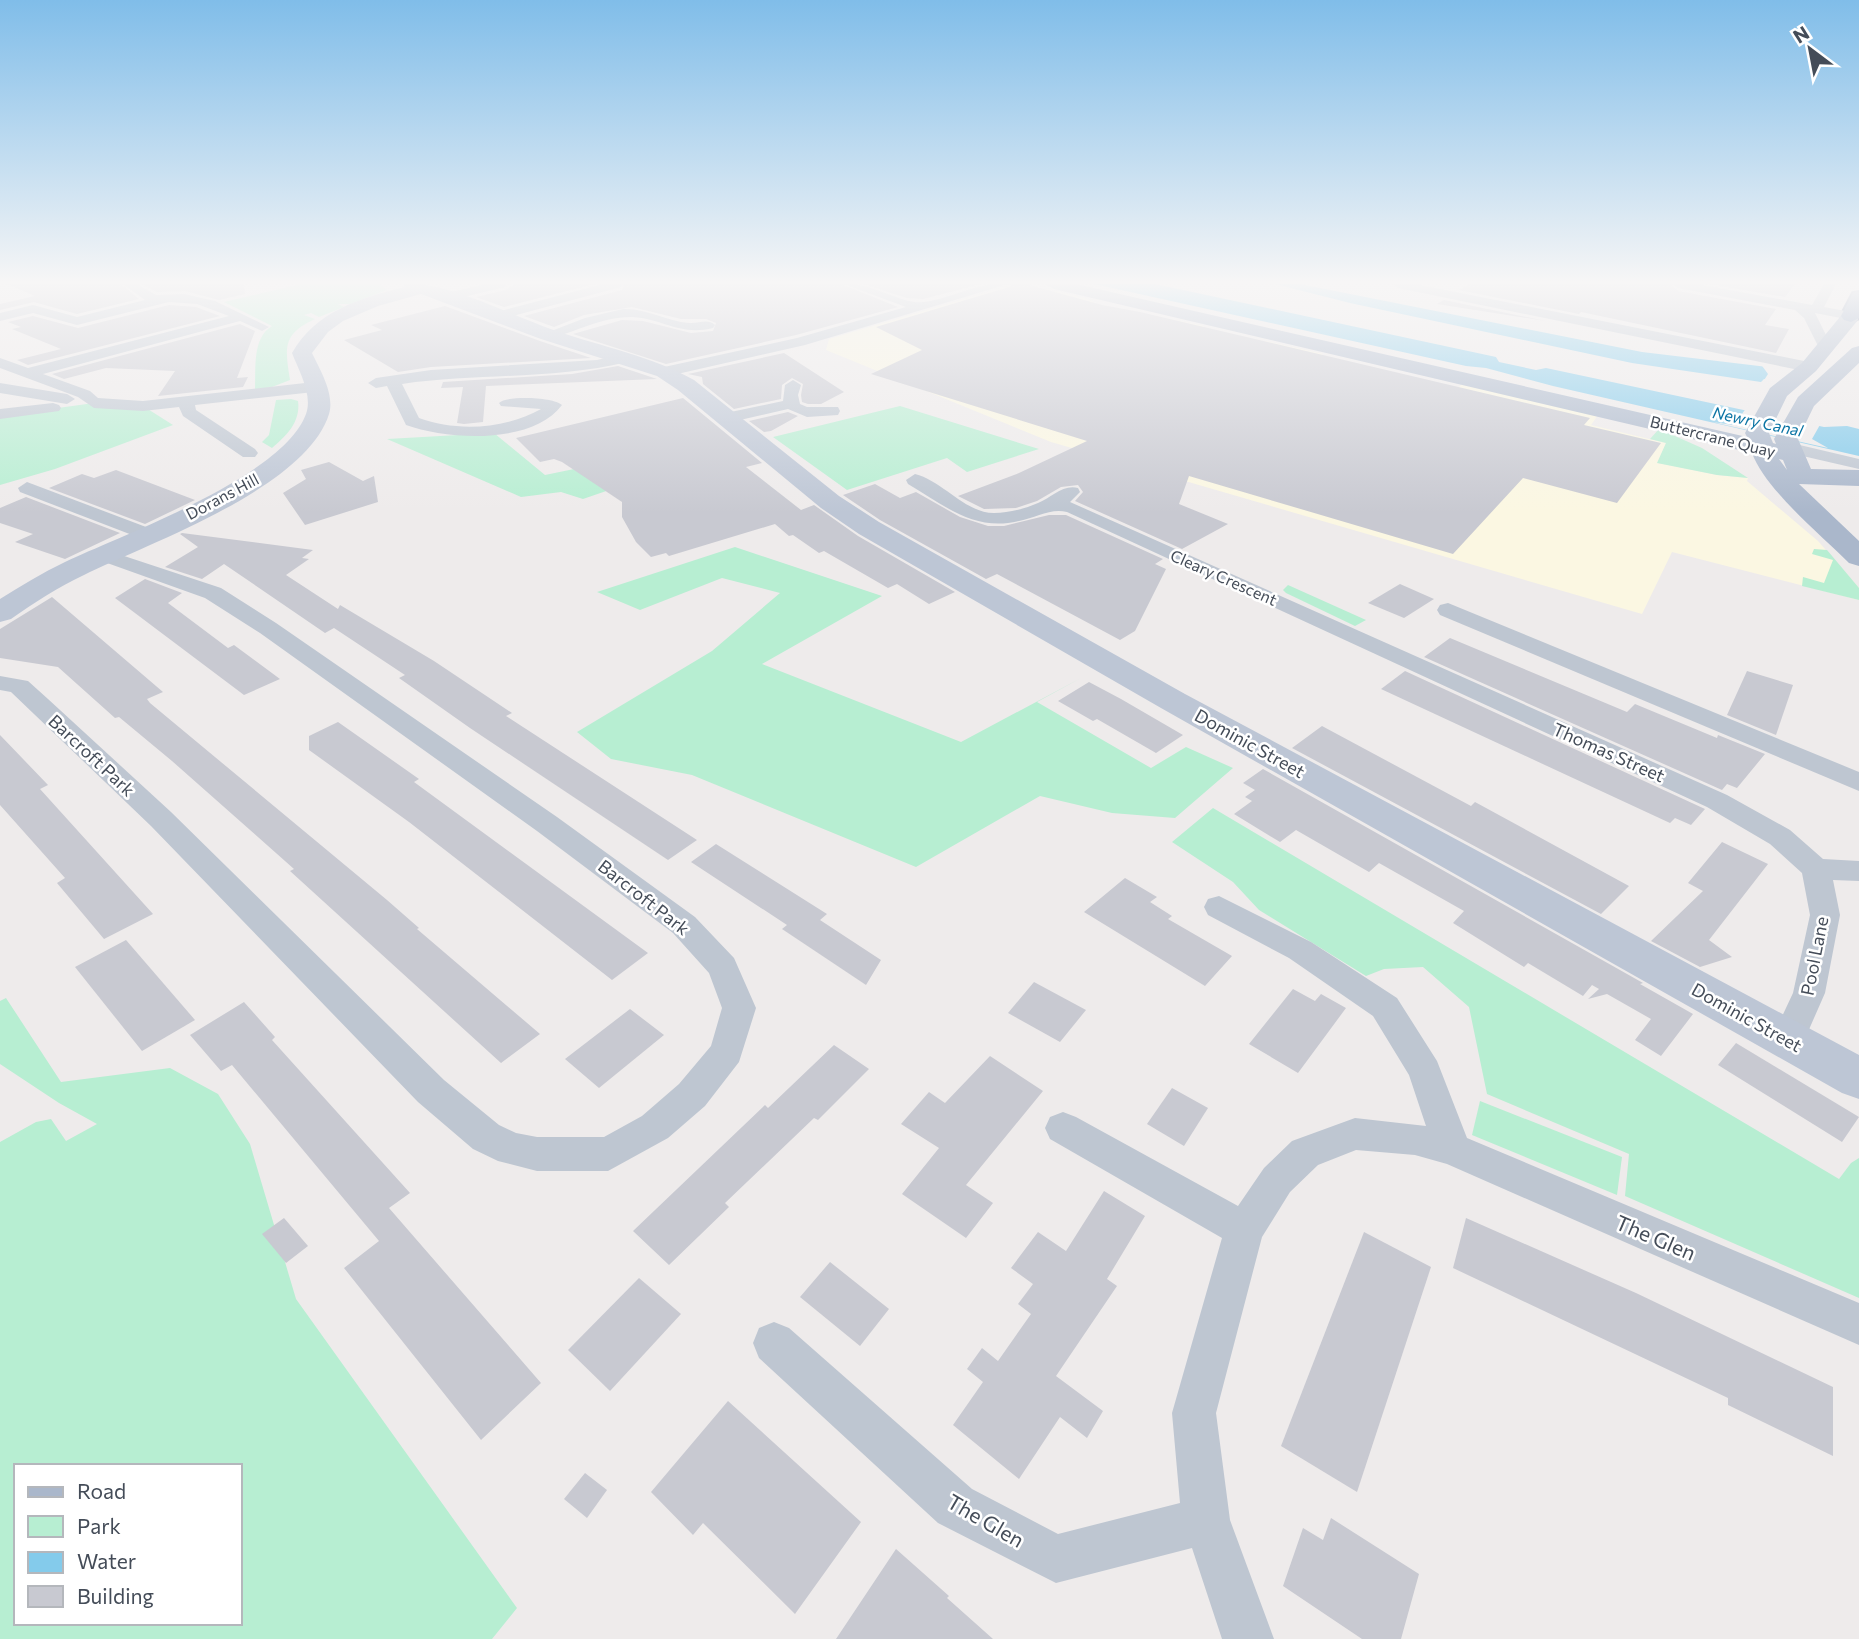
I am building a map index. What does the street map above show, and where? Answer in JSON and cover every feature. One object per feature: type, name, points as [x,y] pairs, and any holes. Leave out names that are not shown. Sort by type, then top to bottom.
[{"type":"main road","name":"Dorans Hill","points":[[4,607],[71,570],[248,484],[291,451],[310,430],[317,414],[318,402],[305,360]]},
{"type":"main road","name":"Dominic Street","points":[[627,360],[664,372],[727,418],[830,502],[869,528],[1173,701],[1859,1079]]},
{"type":"main road","name":"Buttercrane Quay","points":[[1388,360],[1779,453]]},
{"type":"main road","points":[[1815,360],[1778,393],[1779,453],[1826,521],[1859,557]]},
{"type":"main road","points":[[1779,453],[1800,410],[1817,390],[1852,363]]},
{"type":"main road","name":"Buttercrane Quay","points":[[1635,417],[1676,422],[1779,453]]},
{"type":"main road","points":[[1684,430],[1779,453],[1827,475],[1859,478]]},
{"type":"street","points":[[27,373],[75,360]]},
{"type":"street","points":[[507,403],[554,405],[549,412],[498,428],[450,431],[430,428],[412,421],[384,382],[431,375],[597,365],[616,360]]},
{"type":"street","points":[[664,372],[716,360]]},
{"type":"street","points":[[1771,360],[1808,368]]},
{"type":"street","points":[[0,363],[84,394],[94,403]]},
{"type":"street","points":[[793,385],[788,398],[790,404],[798,410],[819,414],[832,411]]},
{"type":"street","points":[[0,388],[94,403],[143,406],[314,387]]},
{"type":"street","points":[[0,414],[94,403]]},
{"type":"street","points":[[186,403],[189,412],[249,453]]},
{"type":"street","points":[[727,418],[790,404]]},
{"type":"street","points":[[233,442],[254,435]]},
{"type":"street","points":[[1779,453],[1859,464]]},
{"type":"street","points":[[1779,453],[1859,472]]},
{"type":"street","points":[[915,480],[982,518],[1024,513],[1056,504],[1074,489]]},
{"type":"street","points":[[27,488],[147,534]]},
{"type":"street","name":"Cleary Crescent","points":[[1056,504],[1073,508],[1391,652]]},
{"type":"street","name":"Barcroft Park","points":[[0,683],[19,686],[39,704],[161,819],[431,1091],[486,1137],[511,1149],[537,1154],[608,1154],[655,1127],[683,1103],[727,1052],[739,1008],[723,967],[684,925],[547,824],[235,607],[213,593],[103,555]]},
{"type":"street","points":[[1448,610],[1859,782]]},
{"type":"street","name":"Thomas Street","points":[[1391,652],[1717,801],[1780,836],[1816,870]]},
{"type":"street","points":[[1816,870],[1859,872]]},
{"type":"street","name":"Pool Lane","points":[[1788,1040],[1809,993],[1825,915],[1816,870]]},
{"type":"street","points":[[1219,907],[1300,950],[1385,1007],[1425,1071],[1453,1149]]},
{"type":"street","points":[[1063,1128],[1244,1230]]},
{"type":"street","name":"The Glen","points":[[1248,1639],[1206,1520],[1194,1413],[1244,1230],[1278,1180],[1305,1153],[1355,1134],[1415,1139],[1453,1149],[1859,1324]]},
{"type":"street","name":"The Glen","points":[[774,1343],[955,1506],[1056,1559],[1206,1520]]},
{"type":"shaded area","points":[[852,360],[1344,360],[1458,388],[1462,384],[1598,415],[1591,425],[1666,443],[1658,463],[1717,475],[1748,478],[1747,481],[1818,541],[1859,588],[1859,600],[1672,552],[1642,614],[1051,442]]},
{"type":"green space","points":[[256,360],[287,360],[290,380],[255,390]]},
{"type":"green space","points":[[276,400],[298,401],[295,422],[272,448],[262,442],[269,435]]},
{"type":"green space","points":[[94,403],[143,406],[173,425],[55,469],[0,485],[0,416]]},
{"type":"green space","points":[[900,406],[1039,449],[967,472],[947,458],[847,490],[773,437]]},
{"type":"green space","points":[[1659,429],[1702,448],[1748,478],[1657,463],[1666,443],[1650,439]]},
{"type":"green space","points":[[494,433],[545,475],[613,461],[641,479],[583,499],[561,492],[521,497],[387,439]]},
{"type":"green space","points":[[735,547],[882,596],[762,664],[961,742],[1081,678],[1037,702],[1151,768],[1186,747],[1233,768],[1175,818],[1112,813],[1040,796],[916,867],[692,775],[611,759],[577,732],[712,651],[780,593],[722,578],[640,610],[597,592]]},
{"type":"green space","points":[[1814,549],[1827,550],[1859,588],[1859,600],[1802,586],[1803,577],[1824,583],[1833,560],[1812,554]]},
{"type":"green space","points":[[1288,585],[1366,620],[1355,626],[1286,593],[1283,590]]},
{"type":"green space","points":[[1213,808],[1839,1179],[1851,1163],[1859,1158],[1859,1298],[1625,1196],[1629,1154],[1487,1094],[1469,1007],[1423,967],[1384,969],[1366,976],[1259,910],[1233,882],[1172,842]]},
{"type":"green space","points":[[6,998],[61,1082],[170,1068],[218,1094],[250,1144],[296,1299],[517,1608],[492,1639],[0,1639],[0,1142],[36,1122],[51,1119],[66,1141],[97,1124],[59,1103],[0,1064],[0,1001]]},
{"type":"green space","points":[[1480,1101],[1622,1157],[1617,1195],[1472,1135]]},
{"type":"water","name":"Newry Canal","points":[[1441,360],[1498,360],[1536,370],[1546,368],[1824,427],[1847,426],[1859,429],[1859,456],[1553,386],[1486,368]]},
{"type":"water","points":[[1620,360],[1713,360],[1859,378],[1859,392],[1764,379],[1761,382]]},
{"type":"pier","points":[[1760,363],[1859,375],[1859,393],[1847,394],[1765,382],[1761,385],[1768,374]]},
{"type":"pier","points":[[1747,407],[1821,423],[1812,439],[1828,448],[1712,422],[1734,425]]},
{"type":"building","points":[[18,360],[46,360],[28,365]]},
{"type":"building","points":[[103,360],[244,360],[237,378],[248,377],[243,387],[158,396],[175,371],[106,368],[64,379],[52,374]]},
{"type":"building","points":[[379,360],[547,360],[431,367],[398,372]]},
{"type":"building","points":[[655,360],[682,360],[666,364]]},
{"type":"building","points":[[750,360],[796,360],[844,392],[821,404],[808,404],[802,402],[803,384],[792,378],[782,385],[781,399],[734,409],[703,384],[702,377],[688,374]]},
{"type":"building","points":[[900,360],[1346,360],[1590,418],[1584,425],[1661,443],[1617,503],[1523,478],[1453,554],[1189,476],[1179,504],[1228,524],[1182,549],[1075,501],[1083,492],[1078,485],[1061,487],[1037,501],[1016,508],[984,509],[958,496],[1019,473],[1087,441],[871,374]]},
{"type":"building","points":[[618,366],[657,379],[486,386],[483,422],[464,424],[457,423],[463,387],[441,388],[443,382],[572,374]]},
{"type":"building","points":[[683,398],[762,463],[746,467],[801,510],[814,505],[858,536],[955,592],[929,604],[897,584],[888,588],[824,551],[819,553],[793,535],[789,536],[775,524],[669,556],[666,553],[651,557],[636,542],[622,517],[622,502],[562,462],[554,459],[540,462],[516,438]]},
{"type":"building","points":[[788,412],[798,416],[771,431],[764,432],[749,421]]},
{"type":"building","points":[[329,462],[363,481],[374,476],[378,502],[305,525],[283,493],[306,479],[301,470]]},
{"type":"building","points":[[116,470],[195,500],[145,524],[49,488],[82,474],[94,478]]},
{"type":"building","points":[[875,484],[900,498],[916,492],[960,517],[988,526],[1004,526],[1049,515],[1066,515],[1163,559],[1155,564],[1166,569],[1135,631],[1120,640],[997,574],[986,579],[880,520],[843,495]]},
{"type":"building","points":[[26,497],[120,533],[65,559],[15,542],[33,534],[0,523],[0,508]]},
{"type":"building","points":[[180,534],[313,550],[302,558],[309,559],[286,575],[338,609],[340,605],[434,661],[512,713],[506,716],[697,840],[668,860],[470,728],[399,678],[405,675],[334,628],[325,633],[224,564],[202,579],[165,567],[198,547]]},
{"type":"building","points":[[145,579],[182,593],[168,603],[228,648],[234,645],[280,679],[244,695],[115,598]]},
{"type":"building","points":[[1400,584],[1434,599],[1404,618],[1368,603]]},
{"type":"building","points":[[52,597],[163,692],[147,699],[150,703],[387,900],[540,1034],[501,1063],[290,871],[294,869],[172,761],[119,717],[115,718],[58,667],[0,658],[0,629]]},
{"type":"building","points":[[1450,638],[1627,712],[1635,704],[1717,738],[1718,735],[1765,754],[1737,788],[1727,784],[1722,790],[1424,657]]},
{"type":"building","points":[[1405,671],[1705,809],[1691,825],[1675,818],[1670,823],[1381,689]]},
{"type":"building","points":[[1747,671],[1793,685],[1776,735],[1727,715]]},
{"type":"building","points":[[1089,682],[1183,735],[1156,753],[1097,719],[1093,721],[1058,701]]},
{"type":"building","points":[[338,722],[419,779],[414,782],[648,953],[612,980],[409,822],[309,750],[309,736]]},
{"type":"building","points":[[1322,726],[1471,806],[1475,802],[1629,886],[1601,914],[1292,748]]},
{"type":"building","points":[[0,735],[48,785],[40,789],[153,914],[104,939],[57,883],[65,878],[0,805]]},
{"type":"building","points":[[1263,769],[1643,983],[1640,984],[1693,1014],[1661,1056],[1635,1040],[1651,1019],[1607,994],[1588,999],[1599,989],[1592,985],[1583,996],[1528,963],[1524,967],[1453,923],[1464,911],[1379,863],[1369,872],[1296,830],[1280,842],[1234,814],[1252,801],[1245,797],[1255,790],[1243,783]]},
{"type":"building","points":[[1722,842],[1768,864],[1709,940],[1732,957],[1700,967],[1651,941],[1703,891],[1688,883]]},
{"type":"building","points":[[716,844],[827,914],[820,920],[881,960],[866,985],[782,929],[787,925],[691,862]]},
{"type":"building","points":[[1125,878],[1157,897],[1150,902],[1172,916],[1168,919],[1232,956],[1205,986],[1084,912]]},
{"type":"building","points":[[126,940],[195,1020],[142,1051],[75,967]]},
{"type":"building","points":[[1034,982],[1086,1010],[1060,1042],[1008,1013]]},
{"type":"building","points":[[1293,989],[1315,1001],[1321,994],[1346,1008],[1298,1073],[1249,1044]]},
{"type":"building","points":[[244,1002],[275,1037],[272,1040],[410,1193],[389,1208],[541,1383],[481,1440],[344,1268],[379,1241],[232,1065],[221,1071],[190,1035]]},
{"type":"building","points":[[630,1009],[664,1035],[599,1088],[565,1059]]},
{"type":"building","points":[[1736,1043],[1859,1117],[1842,1142],[1718,1065]]},
{"type":"building","points":[[834,1045],[869,1069],[818,1120],[814,1118],[725,1203],[729,1207],[669,1265],[633,1231],[765,1105],[768,1108]]},
{"type":"building","points":[[990,1056],[1043,1091],[966,1185],[993,1203],[966,1238],[902,1194],[939,1148],[901,1124],[929,1092],[945,1103]]},
{"type":"building","points":[[1172,1088],[1208,1108],[1184,1146],[1147,1124]]},
{"type":"building","points":[[1104,1191],[1145,1216],[1107,1279],[1117,1286],[1056,1376],[1103,1411],[1087,1438],[1060,1417],[1019,1479],[953,1425],[983,1382],[967,1369],[982,1348],[998,1361],[1031,1314],[1018,1304],[1033,1284],[1011,1268],[1038,1232],[1066,1251]]},
{"type":"building","points":[[284,1218],[308,1246],[286,1263],[262,1234]]},
{"type":"building","points":[[1466,1218],[1636,1293],[1833,1387],[1833,1456],[1728,1405],[1728,1398],[1453,1268]]},
{"type":"building","points":[[1364,1232],[1431,1267],[1357,1492],[1281,1446]]},
{"type":"building","points":[[830,1262],[889,1309],[860,1346],[800,1297]]},
{"type":"building","points":[[639,1278],[681,1314],[610,1391],[568,1350]]},
{"type":"building","points":[[728,1401],[861,1522],[795,1614],[703,1523],[693,1535],[651,1492]]},
{"type":"building","points":[[585,1473],[607,1490],[587,1518],[564,1499]]},
{"type":"building","points":[[1331,1518],[1419,1574],[1401,1639],[1362,1639],[1283,1586],[1303,1528],[1323,1540]]},
{"type":"building","points":[[896,1549],[949,1596],[947,1598],[993,1639],[836,1639]]}]
